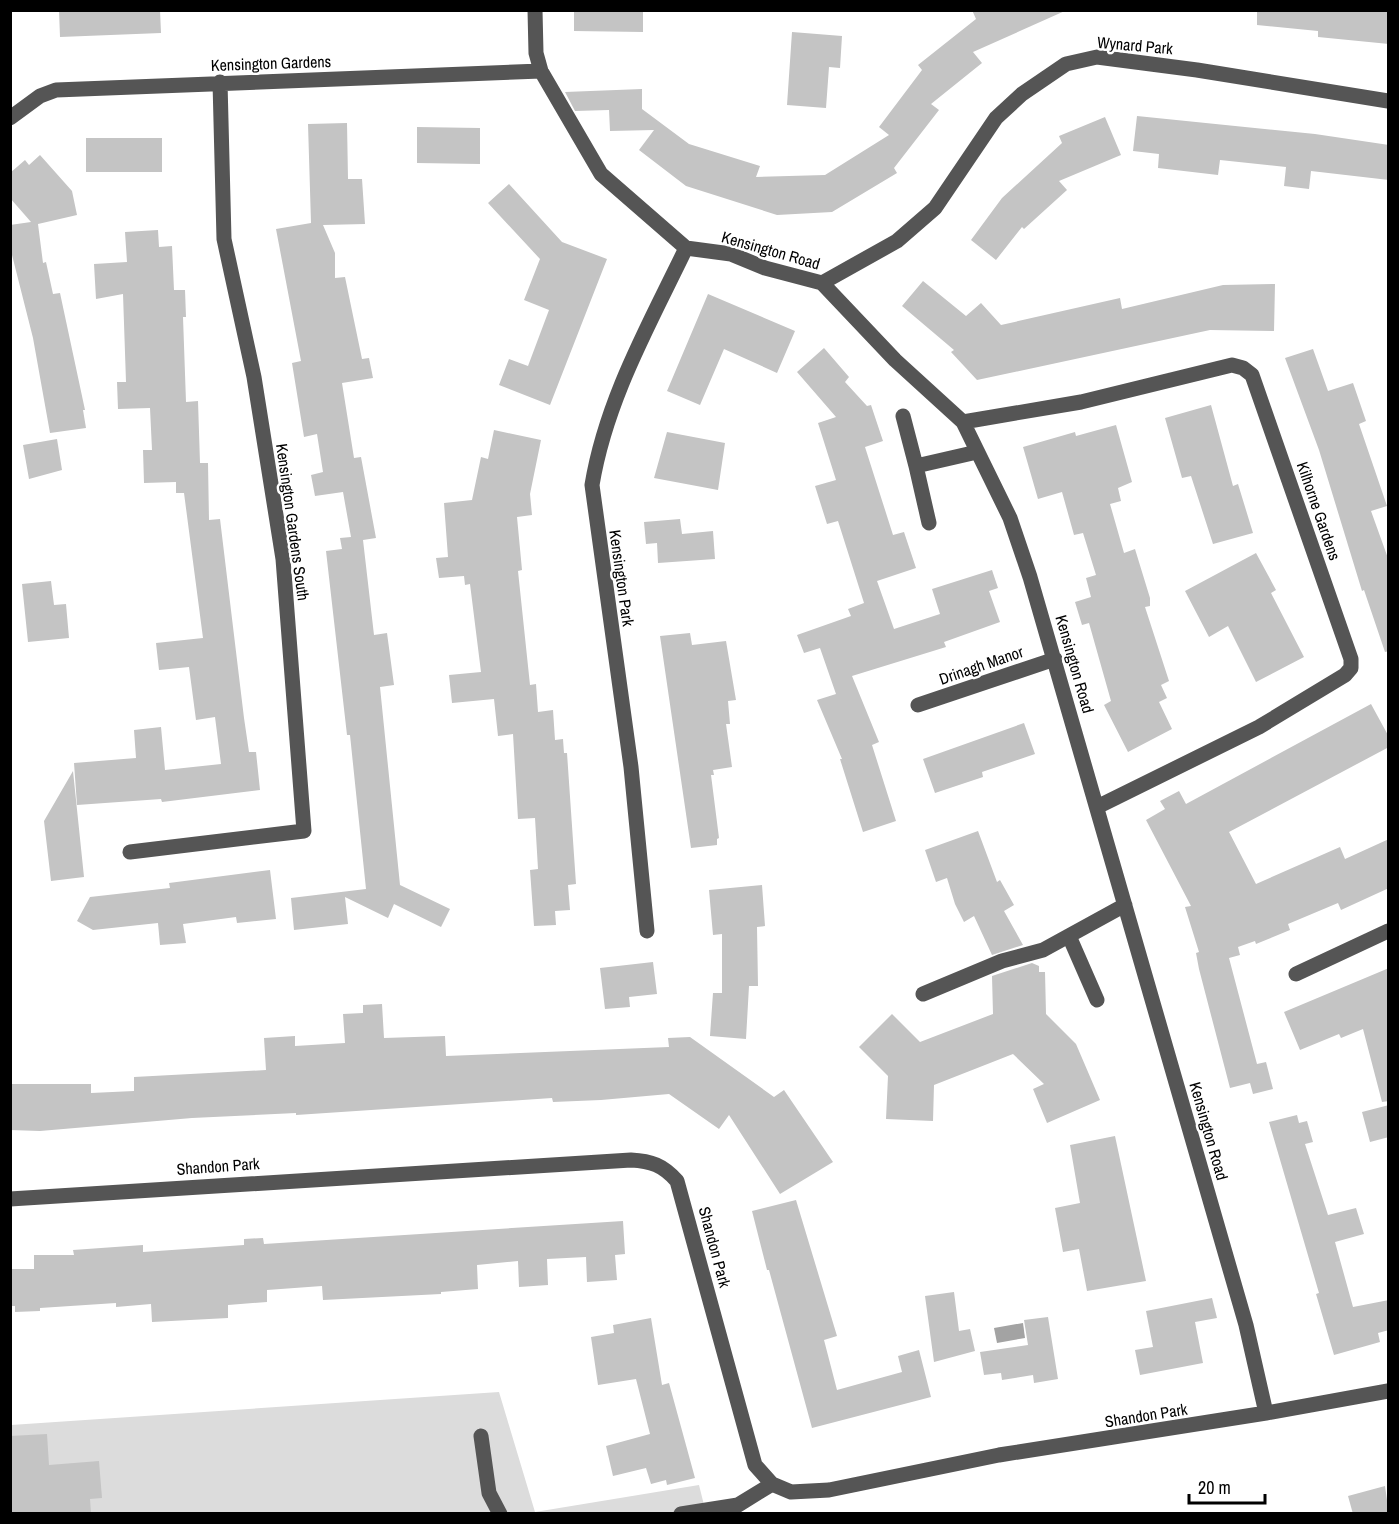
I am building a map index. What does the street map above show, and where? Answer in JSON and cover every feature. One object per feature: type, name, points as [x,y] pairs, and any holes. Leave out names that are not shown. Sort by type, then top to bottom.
[{"type":"street","points":[[535,10],[536,53],[541,71],[601,174],[686,248]]},
{"type":"street","name":"Wynard Park","points":[[822,283],[897,241],[935,208],[996,118],[1022,94],[1066,64],[1097,57],[1389,100]]},
{"type":"street","name":"Kensington Gardens","points":[[10,118],[40,96],[56,90],[541,71]]},
{"type":"street","name":"Kensington Gardens South","points":[[130,852],[304,831],[283,558],[254,377],[224,240],[220,82]]},
{"type":"street","name":"Kensington Road","points":[[686,248],[730,254],[765,268],[822,283],[895,360],[963,422],[1010,518],[1055,659],[1246,1325],[1266,1413]]},
{"type":"street","name":"Kensington Park","points":[[647,931],[631,767],[591,485],[596,458],[617,390],[686,248]]},
{"type":"street","name":"Kilhorne Gardens","points":[[963,422],[1081,402],[1232,365],[1243,368],[1252,375],[1351,659],[1351,668],[1345,675],[1259,727],[1097,807]]},
{"type":"street","points":[[903,416],[928,523]]},
{"type":"street","points":[[916,466],[977,452]]},
{"type":"street","name":"Drinagh Manor","points":[[918,705],[1055,659]]},
{"type":"street","points":[[923,994],[1002,961],[1043,950],[1125,905]]},
{"type":"street","points":[[1296,974],[1389,931]]},
{"type":"street","points":[[1069,936],[1097,1000]]},
{"type":"street","name":"Shandon Park","points":[[10,1199],[261,1181],[631,1160],[650,1161],[666,1168],[677,1181],[755,1465],[771,1484],[791,1492],[829,1490],[999,1455],[1266,1413]]},
{"type":"street","points":[[1266,1413],[1389,1391]]},
{"type":"street","points":[[481,1436],[489,1493],[500,1514]]},
{"type":"street","points":[[681,1514],[738,1505],[771,1484]]},
{"type":"shaded area","points":[[1023,1323],[1025,1338],[997,1343],[994,1328]]},
{"type":"shaded area","points":[[499,1392],[535,1512],[699,1485],[706,1513],[11,1514],[11,1425]]},
{"type":"building","points":[[59,10],[160,10],[161,33],[60,37]]},
{"type":"building","points":[[574,10],[643,11],[643,32],[574,31]]},
{"type":"building","points":[[972,10],[1067,10],[973,52],[982,63],[931,104],[939,110],[894,168],[897,173],[832,212],[777,215],[686,186],[639,150],[654,130],[610,131],[609,110],[575,111],[565,92],[642,89],[642,109],[689,144],[760,166],[756,177],[825,175],[889,135],[879,127],[922,70],[918,65],[976,19]]},
{"type":"building","points":[[1257,10],[1389,10],[1389,44],[1318,37],[1318,31],[1257,25]]},
{"type":"building","points":[[792,32],[842,36],[840,68],[829,67],[826,108],[787,105]]},
{"type":"building","points":[[1137,116],[1315,134],[1389,145],[1389,180],[1311,171],[1309,189],[1284,186],[1286,167],[1220,160],[1218,175],[1158,168],[1159,154],[1133,151]]},
{"type":"building","points":[[1105,117],[1121,155],[1059,181],[1067,190],[1024,229],[1022,227],[996,260],[971,240],[1002,198],[1062,143],[1059,136]]},
{"type":"building","points":[[347,123],[348,179],[362,179],[365,224],[323,225],[335,253],[335,278],[345,277],[362,359],[369,358],[373,378],[342,383],[354,458],[361,457],[376,538],[363,540],[374,635],[387,633],[394,685],[380,687],[400,885],[450,909],[441,927],[394,904],[388,918],[345,897],[348,924],[294,930],[291,898],[366,889],[350,735],[347,735],[326,551],[342,549],[340,538],[351,537],[343,492],[315,496],[311,475],[323,472],[317,434],[304,437],[292,363],[301,361],[276,229],[311,223],[308,124]]},
{"type":"building","points":[[417,127],[480,128],[480,164],[417,163]]},
{"type":"building","points":[[86,138],[162,138],[162,172],[86,172]]},
{"type":"building","points":[[40,155],[72,191],[77,215],[38,224],[43,263],[46,262],[53,294],[60,293],[85,410],[83,410],[86,428],[50,433],[33,338],[10,247],[10,225],[31,222],[10,198],[10,173],[25,160],[29,165]]},
{"type":"building","points":[[509,184],[562,242],[607,259],[550,405],[499,385],[509,359],[528,366],[549,310],[524,300],[540,259],[488,203]]},
{"type":"building","points":[[158,230],[159,247],[172,246],[174,290],[185,290],[186,317],[183,317],[186,402],[198,401],[200,463],[208,463],[209,520],[220,519],[249,752],[256,752],[260,790],[162,802],[161,799],[77,805],[74,763],[136,758],[134,730],[161,727],[165,770],[221,764],[215,717],[196,720],[189,667],[159,670],[156,643],[203,638],[184,493],[176,493],[176,482],[144,483],[143,450],[152,450],[150,408],[118,409],[117,382],[126,382],[123,294],[96,299],[94,264],[127,262],[125,232]]},
{"type":"building","points":[[923,281],[966,316],[981,303],[1001,325],[1120,298],[1122,309],[1223,285],[1275,284],[1274,331],[1210,330],[977,380],[951,352],[954,350],[902,306]]},
{"type":"building","points":[[708,294],[795,331],[777,373],[724,349],[700,405],[667,391]]},
{"type":"building","points":[[824,348],[849,377],[845,382],[867,406],[871,405],[883,441],[865,447],[893,535],[904,532],[916,568],[877,581],[894,629],[940,614],[932,589],[992,570],[998,588],[989,591],[1000,622],[944,642],[946,647],[852,676],[879,742],[872,745],[896,821],[863,832],[840,759],[842,759],[817,700],[836,694],[820,648],[804,653],[797,635],[851,616],[848,609],[864,603],[838,521],[827,524],[815,486],[836,480],[818,423],[836,417],[797,372]]},
{"type":"building","points":[[1313,349],[1328,391],[1353,383],[1366,421],[1359,424],[1387,506],[1371,511],[1389,561],[1389,651],[1385,652],[1364,590],[1362,591],[1319,450],[1285,358]]},
{"type":"building","points":[[1211,405],[1233,486],[1238,484],[1253,533],[1213,544],[1191,476],[1182,478],[1165,418]]},
{"type":"building","points":[[1116,425],[1132,482],[1118,488],[1121,501],[1110,504],[1124,553],[1135,549],[1150,598],[1150,606],[1145,607],[1169,681],[1161,685],[1167,698],[1159,702],[1172,729],[1128,752],[1104,705],[1111,701],[1089,623],[1082,625],[1075,602],[1091,597],[1086,578],[1096,575],[1083,533],[1074,535],[1062,492],[1038,499],[1023,447],[1075,432],[1076,436]]},
{"type":"building","points":[[494,430],[541,440],[530,494],[532,515],[517,517],[522,570],[518,571],[530,685],[536,684],[538,712],[553,710],[555,740],[563,739],[564,753],[567,753],[576,884],[568,885],[570,910],[555,911],[556,925],[534,926],[530,870],[538,869],[535,818],[518,819],[513,734],[498,736],[494,699],[452,703],[449,675],[481,672],[470,584],[465,585],[464,576],[439,578],[436,558],[448,557],[444,503],[472,500],[481,457],[488,459]]},
{"type":"building","points":[[667,432],[725,443],[718,490],[654,478]]},
{"type":"building","points":[[57,439],[62,470],[29,479],[23,445]]},
{"type":"building","points":[[680,519],[682,534],[713,531],[715,559],[658,563],[657,543],[646,544],[644,522]]},
{"type":"building","points":[[1256,553],[1276,590],[1271,593],[1304,657],[1256,682],[1228,626],[1209,637],[1185,591]]},
{"type":"building","points":[[51,581],[54,605],[66,604],[69,638],[28,642],[22,584]]},
{"type":"building","points":[[690,633],[692,645],[726,641],[736,700],[728,701],[730,724],[726,724],[732,767],[713,770],[714,775],[711,775],[719,838],[717,845],[691,848],[660,636]]},
{"type":"building","points":[[1371,704],[1389,737],[1389,747],[1229,832],[1256,884],[1340,847],[1345,859],[1389,839],[1389,888],[1341,910],[1338,903],[1288,924],[1290,930],[1256,944],[1255,941],[1238,947],[1240,955],[1229,958],[1257,1064],[1266,1062],[1273,1089],[1253,1094],[1250,1083],[1230,1088],[1199,969],[1196,953],[1199,952],[1185,907],[1191,906],[1146,820],[1165,809],[1160,801],[1179,791],[1186,804]]},
{"type":"building","points":[[1024,723],[1035,754],[982,772],[983,777],[935,793],[923,759]]},
{"type":"building","points":[[73,771],[84,877],[51,881],[44,821]]},
{"type":"building","points":[[978,831],[997,882],[1000,880],[1014,905],[1004,911],[1023,945],[992,955],[974,916],[964,922],[955,904],[947,878],[936,882],[925,850]]},
{"type":"building","points":[[270,870],[276,919],[237,923],[236,917],[183,924],[186,943],[160,945],[158,923],[93,930],[77,921],[90,897],[170,888],[169,883]]},
{"type":"building","points":[[762,885],[765,926],[757,927],[758,986],[749,986],[746,1039],[710,1036],[713,993],[722,993],[722,934],[713,935],[709,890]]},
{"type":"building","points":[[653,962],[657,994],[629,997],[630,1007],[605,1009],[600,968]]},
{"type":"building","points":[[1032,963],[1039,966],[1039,972],[1045,972],[1046,1014],[1076,1044],[1100,1100],[1047,1123],[1033,1089],[1044,1084],[1013,1054],[934,1085],[933,1121],[886,1119],[888,1076],[859,1047],[892,1014],[920,1042],[993,1014],[992,976]]},
{"type":"building","points":[[1389,968],[1389,1101],[1382,1102],[1363,1029],[1341,1038],[1339,1034],[1300,1050],[1284,1012]]},
{"type":"building","points":[[382,1004],[384,1038],[445,1036],[446,1056],[669,1047],[668,1038],[690,1037],[774,1097],[784,1090],[833,1162],[780,1194],[729,1115],[719,1129],[669,1094],[601,1100],[553,1102],[552,1098],[296,1115],[296,1113],[192,1118],[40,1131],[10,1130],[10,1084],[91,1084],[91,1093],[134,1091],[134,1077],[266,1070],[264,1038],[295,1036],[295,1046],[345,1043],[343,1014],[363,1013],[363,1005]]},
{"type":"building","points":[[1389,1105],[1389,1137],[1370,1142],[1362,1112]]},
{"type":"building","points":[[1297,1115],[1299,1123],[1307,1121],[1313,1142],[1305,1144],[1328,1215],[1356,1208],[1364,1234],[1335,1242],[1353,1307],[1389,1300],[1389,1330],[1378,1333],[1380,1342],[1334,1355],[1316,1294],[1319,1293],[1269,1122]]},
{"type":"building","points":[[1115,1136],[1146,1281],[1087,1291],[1079,1249],[1063,1252],[1055,1208],[1080,1203],[1070,1145]]},
{"type":"building","points":[[796,1200],[837,1336],[824,1340],[837,1390],[902,1372],[898,1356],[919,1350],[931,1397],[812,1428],[752,1211]]},
{"type":"building","points":[[623,1221],[625,1254],[615,1255],[617,1280],[587,1282],[586,1257],[547,1259],[548,1285],[519,1287],[518,1261],[477,1265],[478,1289],[441,1292],[441,1294],[323,1300],[322,1286],[267,1290],[267,1302],[228,1305],[228,1318],[152,1322],[151,1304],[116,1307],[116,1303],[15,1312],[15,1306],[10,1306],[10,1269],[34,1269],[34,1255],[74,1255],[73,1250],[143,1245],[143,1252],[244,1245],[244,1239],[263,1238],[264,1244]]},
{"type":"building","points":[[954,1292],[959,1331],[970,1329],[975,1351],[934,1362],[925,1296]]},
{"type":"building","points":[[1212,1298],[1217,1318],[1195,1322],[1203,1363],[1140,1375],[1135,1350],[1153,1347],[1146,1311]]},
{"type":"building","points":[[1048,1317],[1058,1379],[1034,1383],[1033,1375],[1002,1380],[1001,1373],[984,1375],[980,1352],[1028,1345],[1024,1320]]},
{"type":"building","points":[[651,1318],[662,1385],[669,1383],[695,1478],[667,1485],[666,1480],[651,1484],[646,1468],[613,1476],[606,1446],[650,1434],[636,1379],[598,1385],[591,1337],[614,1333],[613,1325]]},
{"type":"building","points":[[47,1434],[49,1465],[99,1461],[102,1498],[90,1499],[91,1514],[10,1514],[10,1436]]},
{"type":"building","points":[[1385,1486],[1389,1514],[1353,1514],[1348,1496]]}]
